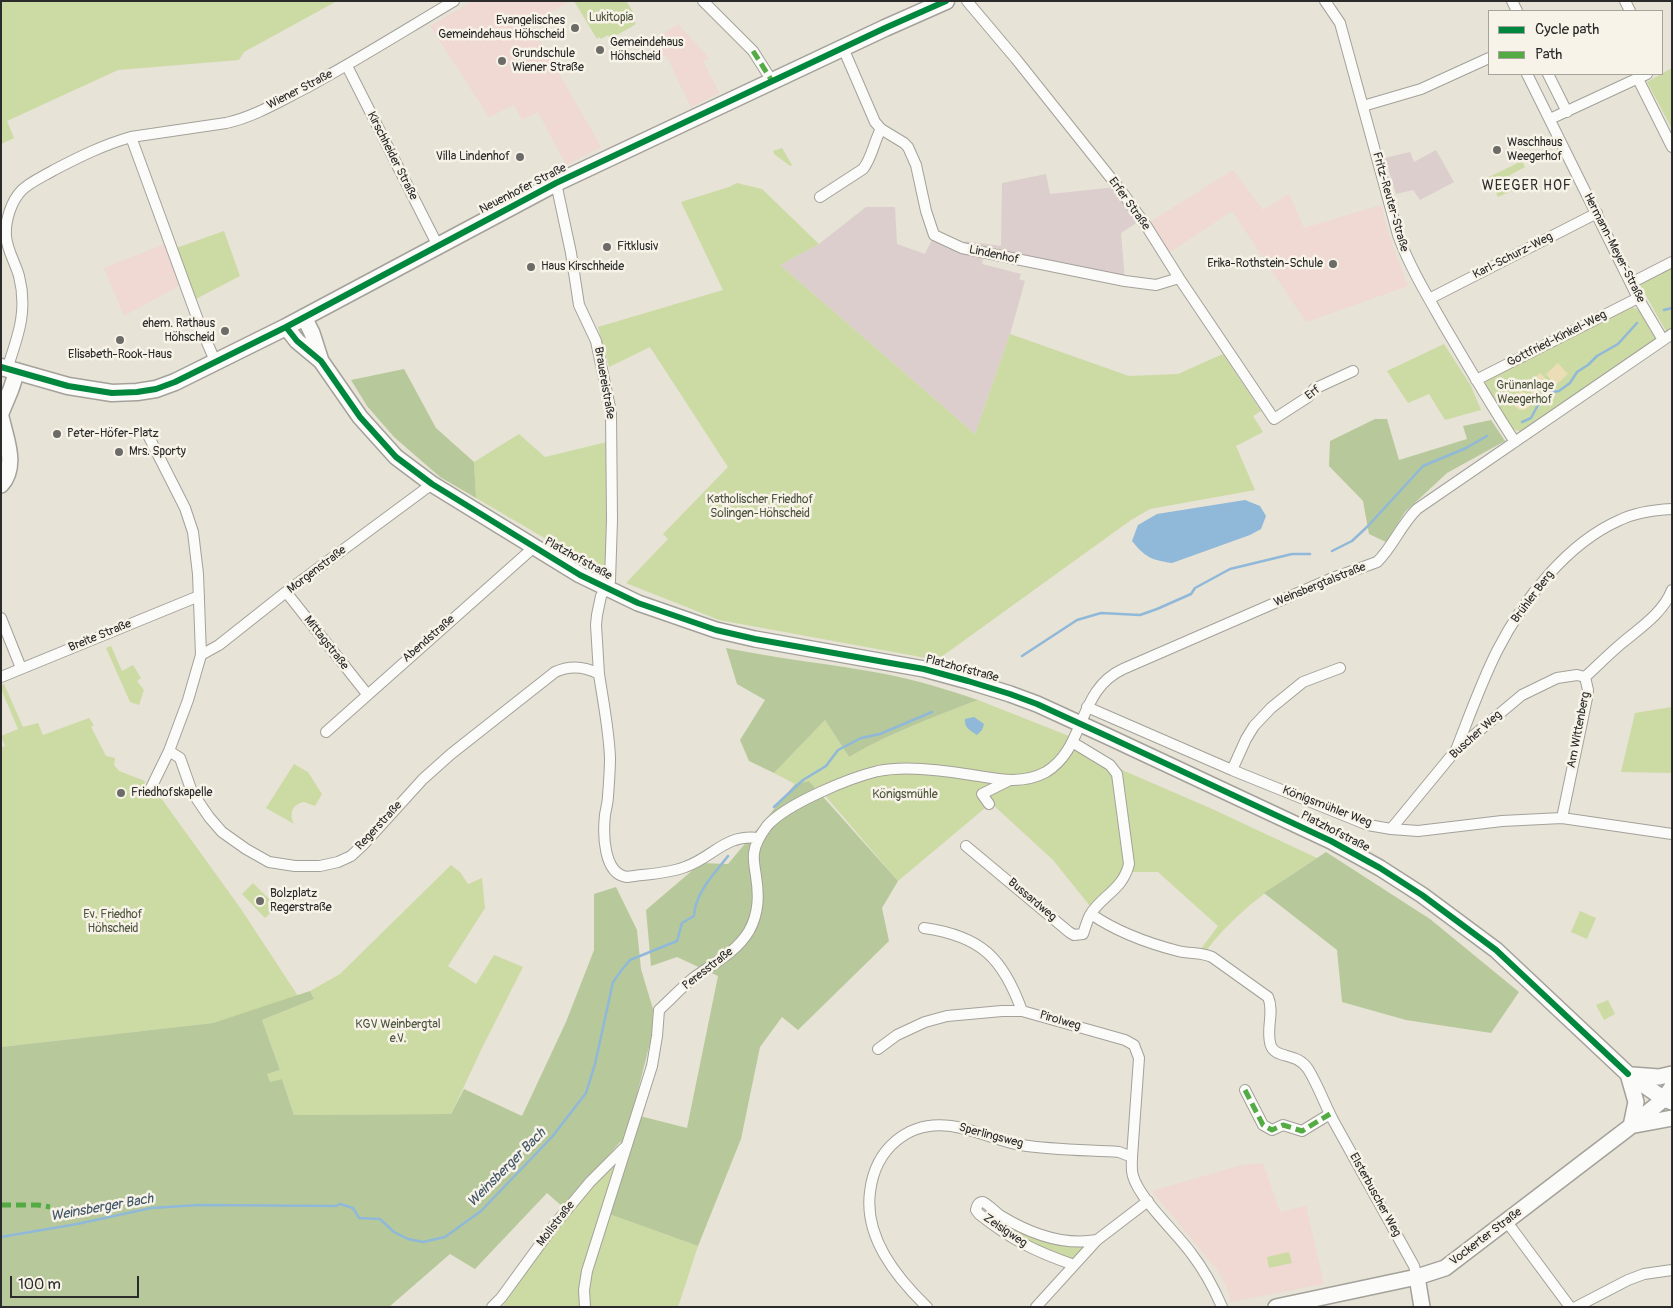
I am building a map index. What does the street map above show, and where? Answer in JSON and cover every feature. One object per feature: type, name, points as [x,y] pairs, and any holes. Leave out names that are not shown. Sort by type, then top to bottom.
[{"type":"main road","name":"Neuenhofer Straße","points":[[7,370],[68,386],[112,393],[129,393],[156,389],[175,382],[286,327],[556,183],[946,1]]},
{"type":"main road","name":"Platzhofstraße","points":[[304,317],[312,333],[320,361]]},
{"type":"main road","name":"Platzhofstraße","points":[[286,327],[297,341],[320,361],[360,417],[396,457],[432,484],[580,575],[606,589],[655,610],[716,630],[755,639],[924,669],[968,681],[1037,704],[1331,841],[1422,894],[1496,950],[1628,1074],[1669,1096]]},
{"type":"main road","points":[[5,480],[11,466],[1,415],[11,389],[7,370]]},
{"type":"main road","points":[[1672,1074],[1659,1077],[1628,1074],[1636,1102],[1631,1126],[1672,1118]]},
{"type":"main road","name":"Vockerter Straße","points":[[1276,1307],[1417,1277],[1445,1268],[1669,1096]]},
{"type":"main road","points":[[1417,1277],[1422,1307]]},
{"type":"street","name":"Wiener Straße","points":[[7,370],[23,312],[19,276],[9,250],[6,234],[13,204],[22,190],[45,175],[86,154],[131,137],[241,120],[346,66],[454,1]]},
{"type":"street","points":[[703,1],[753,51],[772,81]]},
{"type":"street","name":"Erfer Straße","points":[[967,1],[1016,59],[1122,192],[1274,419]]},
{"type":"street","name":"Fritz-Reuter-Straße","points":[[1325,1],[1340,22],[1398,235],[1407,260],[1476,380],[1515,442]]},
{"type":"street","name":"Lindenhof","points":[[843,48],[875,122],[881,129],[908,147],[916,165],[926,211],[934,235],[962,248],[1125,281],[1156,286],[1179,278]]},
{"type":"street","points":[[1363,106],[1421,89],[1488,58]]},
{"type":"street","name":"Kirschheider Straße","points":[[346,66],[438,246]]},
{"type":"street","name":"Hermann-Meyer-Straße","points":[[1528,75],[1638,298],[1662,340]]},
{"type":"street","points":[[1548,75],[1566,112]]},
{"type":"street","points":[[1550,119],[1642,76],[1672,148]]},
{"type":"street","points":[[820,197],[868,163],[881,129]]},
{"type":"street","points":[[131,137],[202,331],[216,363]]},
{"type":"street","name":"Brauereistraße","points":[[556,183],[572,253],[579,305],[596,341],[611,412],[612,520],[610,582],[606,589]]},
{"type":"street","name":"Karl-Schurz-Weg","points":[[1429,299],[1596,213]]},
{"type":"street","points":[[1631,283],[1672,262]]},
{"type":"street","name":"Gottfried-Kinkel-Weg","points":[[1476,380],[1638,298]]},
{"type":"street","name":"Weinsbergtalstraße","points":[[1080,724],[1089,703],[1103,682],[1115,672],[1330,579],[1377,562],[1383,556],[1403,524],[1417,509],[1672,334]]},
{"type":"street","name":"Erf","points":[[1274,419],[1308,397],[1314,389],[1354,371]]},
{"type":"street","points":[[148,437],[185,508],[193,532],[197,559],[201,655],[188,700],[169,751],[150,790]]},
{"type":"street","name":"Morgenstraße","points":[[201,655],[219,645],[286,592],[432,484]]},
{"type":"street","name":"Brühler Berg","points":[[1456,750],[1497,651],[1528,602],[1552,571],[1581,543],[1619,520],[1652,510],[1672,509]]},
{"type":"street","name":"Abendstraße","points":[[326,732],[534,548]]},
{"type":"street","points":[[606,589],[602,596],[596,625],[599,674],[610,757],[604,830],[610,864],[616,873],[622,876],[627,877],[676,870],[693,864],[733,839],[759,838],[768,825],[806,800],[848,780],[879,771],[907,769],[942,771],[1008,781],[1031,778],[1054,766],[1072,742],[1080,724]]},
{"type":"street","name":"Am Wittenberg","points":[[1562,818],[1587,698],[1588,690],[1584,677],[1648,622],[1672,590]]},
{"type":"street","name":"Mittagstraße","points":[[286,592],[367,694]]},
{"type":"street","name":"Breite Straße","points":[[1,677],[199,596]]},
{"type":"street","points":[[1,618],[22,668]]},
{"type":"street","name":"Regerstraße","points":[[169,751],[180,758],[192,792],[208,817],[222,832],[269,862],[288,866],[320,866],[338,862],[351,856],[423,779],[451,754],[556,672],[565,667],[576,666],[599,674]]},
{"type":"street","points":[[1232,770],[1254,726],[1271,708],[1303,682],[1340,668]]},
{"type":"street","name":"Buscher Weg","points":[[1391,829],[1456,750],[1522,696],[1557,678],[1577,675],[1584,677]]},
{"type":"street","name":"Königsmühler Weg","points":[[1089,703],[1232,770],[1368,825],[1418,831],[1502,821],[1562,818],[1672,834]]},
{"type":"street","points":[[1072,742],[1110,765],[1117,774],[1129,864],[1120,884],[1091,914]]},
{"type":"street","points":[[988,804],[982,794],[1008,781]]},
{"type":"street","name":"Peresstraße","points":[[585,1307],[586,1272],[652,1066],[659,1010],[692,980],[727,955],[749,931],[758,903],[754,854],[759,838]]},
{"type":"street","name":"Bussardweg","points":[[966,846],[1074,935],[1082,934],[1091,914]]},
{"type":"street","name":"Elsterbuscher Weg","points":[[1091,914],[1138,940],[1179,951],[1207,955],[1264,994],[1270,1001],[1271,1016],[1268,1036],[1271,1047],[1278,1053],[1297,1058],[1308,1068],[1330,1114],[1414,1266],[1417,1277]]},
{"type":"street","points":[[924,928],[956,935],[979,945],[997,962],[1006,974],[1014,988],[1022,1011]]},
{"type":"street","name":"Pirolweg","points":[[878,1049],[903,1032],[925,1022],[947,1016],[974,1012],[1022,1011],[1100,1033],[1134,1045],[1139,1058],[1132,1157]]},
{"type":"street","points":[[1245,1090],[1263,1125],[1272,1130],[1283,1125],[1302,1131],[1330,1114]]},
{"type":"street","name":"Sperlingsweg","points":[[927,1307],[908,1288],[887,1260],[876,1237],[869,1205],[871,1184],[879,1161],[898,1139],[917,1128],[953,1126],[1019,1145],[1119,1152],[1132,1157]]},
{"type":"street","name":"Mollstraße","points":[[492,1307],[501,1298],[584,1189],[626,1146]]},
{"type":"street","points":[[1132,1157],[1134,1180],[1148,1201],[1191,1252],[1210,1280],[1222,1307]]},
{"type":"street","points":[[1036,1307],[1097,1240],[1148,1201]]},
{"type":"street","name":"Zeisigweg","points":[[1074,1265],[1044,1255],[1014,1239],[979,1214],[976,1210],[978,1205],[985,1203],[1000,1216],[1046,1236],[1068,1241],[1087,1242],[1097,1240]]},
{"type":"street","points":[[1507,1222],[1570,1307]]},
{"type":"street","points":[[1576,1307],[1628,1280],[1644,1274],[1672,1270]]},
{"type":"shaded area","name":"Grundschule Wiener Straße","points":[[473,1],[569,1],[531,25],[601,147],[566,165],[538,112],[522,120],[514,105],[489,117],[430,26]]},
{"type":"shaded area","points":[[678,24],[709,58],[703,61],[719,93],[691,107],[666,55],[659,58],[648,43]]},
{"type":"shaded area","points":[[1436,150],[1454,182],[1420,200],[1413,190],[1396,194],[1385,158],[1410,152],[1414,162]]},
{"type":"shaded area","name":"Erika-Rothstein-Schule","points":[[1233,170],[1263,210],[1289,194],[1304,228],[1381,205],[1390,238],[1408,286],[1306,322],[1232,211],[1170,252],[1150,222]]},
{"type":"shaded area","points":[[1046,174],[1050,194],[1117,187],[1141,220],[1121,233],[1125,281],[984,253],[982,264],[1021,274],[1019,279],[1025,281],[1010,334],[975,434],[780,265],[819,244],[866,207],[895,207],[897,244],[925,254],[934,235],[962,248],[965,241],[1001,246],[1002,183]]},
{"type":"shaded area","points":[[165,244],[180,285],[124,316],[104,268]]},
{"type":"shaded area","points":[[1263,1163],[1280,1212],[1306,1206],[1324,1284],[1231,1302],[1227,1287],[1218,1271],[1152,1191],[1242,1165]]},
{"type":"green space","points":[[1,1],[337,1],[244,52],[239,60],[118,70],[7,121],[14,138],[1,144]]},
{"type":"green space","name":"Lukitopia","points":[[574,1],[626,1],[635,15],[632,18],[636,24],[610,39],[608,35],[597,39]]},
{"type":"green space","points":[[1672,68],[1672,129],[1647,82],[1663,75],[1663,73]]},
{"type":"green space","points":[[782,148],[792,165],[790,166],[774,154],[773,151]]},
{"type":"green space","points":[[1522,161],[1525,167],[1510,175],[1516,189],[1498,197],[1489,177]]},
{"type":"green space","name":"Katholischer Friedhof Solingen-Höhscheid","points":[[737,183],[762,189],[819,244],[780,265],[975,434],[1010,334],[1129,376],[1178,374],[1223,354],[1261,411],[1253,416],[1263,432],[1236,446],[1255,490],[1150,509],[1131,520],[937,660],[719,620],[626,583],[668,539],[663,534],[728,467],[650,347],[609,367],[598,327],[723,290],[681,202]]},
{"type":"green space","points":[[224,231],[240,276],[194,300],[176,248]]},
{"type":"green space","points":[[1672,266],[1672,330],[1667,333],[1639,283]]},
{"type":"green space","name":"Grünanlage Weegerhof","points":[[1630,307],[1642,313],[1655,336],[1655,340],[1523,431],[1510,428],[1486,388],[1485,381],[1488,377]]},
{"type":"green space","points":[[1444,344],[1471,386],[1481,410],[1445,420],[1429,394],[1408,403],[1387,371]]},
{"type":"green space","points":[[404,369],[436,428],[474,462],[476,498],[440,477],[394,437],[367,406],[351,380]]},
{"type":"green space","points":[[1375,419],[1387,419],[1399,460],[1467,439],[1463,426],[1491,420],[1505,441],[1447,473],[1405,512],[1386,542],[1369,534],[1363,501],[1329,466],[1330,441]]},
{"type":"green space","points":[[519,434],[545,457],[607,442],[608,570],[606,574],[476,498],[474,462]]},
{"type":"green space","points":[[111,646],[122,671],[133,665],[141,678],[137,681],[144,690],[139,705],[130,702],[106,648]]},
{"type":"green space","points":[[726,648],[897,676],[978,700],[896,733],[849,757],[825,720],[774,773],[749,761],[740,740],[765,700],[737,684]]},
{"type":"green space","name":"Ev. Friedhof Höhscheid","points":[[4,684],[23,727],[38,723],[43,735],[89,718],[94,725],[91,727],[106,756],[115,758],[114,765],[119,771],[145,781],[144,786],[161,798],[241,909],[298,996],[213,1023],[1,1047],[1,748],[5,746],[1,736],[18,729],[1,689],[1,685]]},
{"type":"green space","name":"Königsmühle","points":[[978,700],[1069,736],[1078,751],[1210,808],[1317,858],[1257,899],[1218,936],[1206,951],[1201,949],[1218,926],[1158,872],[1133,872],[1125,870],[1123,875],[1090,906],[1053,860],[991,803],[898,881],[822,792],[809,781],[795,784],[774,773],[825,720],[849,757],[896,733]]},
{"type":"green space","points":[[1672,707],[1672,773],[1621,772],[1635,713]]},
{"type":"green space","points":[[294,764],[308,772],[322,794],[315,806],[304,802],[294,807],[292,817],[294,824],[266,808]]},
{"type":"green space","points":[[809,781],[898,881],[882,908],[889,941],[798,1030],[782,1017],[760,1047],[741,1139],[698,1246],[609,1214],[630,1147],[620,1142],[564,1208],[547,1193],[475,1269],[450,1254],[389,1307],[1,1307],[1,1047],[213,1023],[310,991],[314,999],[262,1020],[280,1070],[267,1074],[270,1082],[282,1079],[294,1115],[451,1114],[464,1089],[522,1116],[566,1022],[594,950],[594,894],[616,887],[637,930],[641,969],[653,1009],[652,1035],[632,1114],[687,1128],[718,976],[677,957],[651,966],[646,910],[701,863],[728,864],[795,784]]},
{"type":"green space","points":[[1326,852],[1430,919],[1519,992],[1491,1033],[1406,1020],[1342,1002],[1337,950],[1264,893]]},
{"type":"green space","name":"KGV Weinbergtal e.V.","points":[[451,865],[460,872],[468,884],[482,878],[485,908],[448,966],[476,984],[494,955],[523,967],[451,1114],[294,1115],[282,1079],[270,1083],[267,1074],[280,1070],[262,1020],[314,999],[310,991],[340,974]]},
{"type":"green space","name":"Bolzplatz Regerstraße","points":[[253,883],[277,907],[265,918],[242,894]]},
{"type":"green space","points":[[1580,911],[1596,918],[1587,939],[1571,932]]},
{"type":"green space","points":[[1608,1000],[1615,1014],[1604,1020],[1596,1005]]},
{"type":"green space","points":[[617,1161],[581,1307],[502,1307],[568,1214]]},
{"type":"green space","points":[[609,1214],[698,1246],[678,1307],[589,1307],[592,1271],[597,1248]]},
{"type":"green space","points":[[989,1215],[1009,1226],[1069,1246],[1085,1247],[1073,1260],[1067,1261],[1010,1233]]},
{"type":"green space","points":[[1289,1252],[1292,1263],[1269,1268],[1267,1257]]},
{"type":"sand","points":[[1558,363],[1568,374],[1556,385],[1546,374]]},
{"type":"sand","points":[[1540,373],[1548,381],[1533,395],[1525,386]]},
{"type":"sand","points":[[1522,392],[1528,395],[1531,401],[1528,407],[1522,410],[1516,407],[1513,401],[1516,395]]},
{"type":"water","points":[[1245,500],[1260,506],[1266,516],[1261,529],[1250,535],[1172,563],[1149,557],[1132,541],[1138,525],[1157,514]]},
{"type":"water","points":[[974,717],[984,724],[982,730],[977,735],[965,725],[965,719]]},
{"type":"waterway","name":"Weinsberger Bach","points":[[1664,310],[1672,308]]},
{"type":"waterway","name":"Weinsberger Bach","points":[[1522,422],[1531,418],[1539,403],[1551,392],[1559,391],[1570,383],[1577,372],[1597,356],[1618,344],[1637,323]]},
{"type":"waterway","name":"Weinsberger Bach","points":[[1332,551],[1352,541],[1423,466],[1466,448],[1487,436]]},
{"type":"waterway","name":"Weinsberger Bach","points":[[1022,656],[1077,620],[1101,613],[1140,615],[1191,594],[1195,588],[1230,569],[1292,554],[1310,554]]},
{"type":"waterway","name":"Weinsberger Bach","points":[[774,807],[803,780],[826,766],[838,750],[861,738],[880,734],[932,712]]},
{"type":"waterway","name":"Weinsberger Bach","points":[[1,1237],[77,1224],[151,1208],[199,1205],[336,1206],[340,1204],[353,1208],[359,1218],[380,1219],[394,1232],[408,1239],[423,1242],[445,1237],[481,1211],[552,1137],[586,1093],[595,1064],[613,982],[630,960],[677,941],[682,923],[694,916],[698,899],[711,877],[728,856]]},
{"type":"marked path","points":[[753,51],[772,81]]},
{"type":"marked path","points":[[1245,1090],[1263,1125],[1272,1130],[1283,1125],[1302,1131],[1330,1114]]},
{"type":"marked path","points":[[1,1205],[38,1205],[50,1207]]},
{"type":"cycle path","points":[[1,367],[68,386],[112,393],[156,389],[175,382],[286,327],[556,183],[946,1]]},
{"type":"cycle path","points":[[286,327],[297,341],[321,361],[360,417],[396,457],[432,484],[580,575],[638,603],[716,630],[755,639],[924,669],[1010,694],[1037,704],[1331,841],[1380,868],[1422,895],[1496,950],[1628,1074]]},
{"type":"place","name":"Evangelisches Gemeindehaus Höhscheid","points":[[575,28]]},
{"type":"place","name":"Gemeindehaus Höhscheid","points":[[600,50]]},
{"type":"place","name":"Grundschule Wiener Straße","points":[[502,61]]},
{"type":"place","name":"Waschhaus Weegerhof","points":[[1497,150]]},
{"type":"place","name":"Villa Lindenhof","points":[[520,157]]},
{"type":"place","name":"Fitklusiv","points":[[607,247]]},
{"type":"place","name":"Erika-Rothstein-Schule","points":[[1333,264]]},
{"type":"place","name":"Haus Kirschheide","points":[[531,267]]},
{"type":"place","name":"ehem. Rathaus Höhscheid","points":[[225,331]]},
{"type":"place","name":"Elisabeth-Rook-Haus","points":[[120,340]]},
{"type":"place","name":"Peter-Höfer-Platz","points":[[57,434]]},
{"type":"place","name":"Mrs. Sporty","points":[[119,452]]},
{"type":"place","name":"Friedhofskapelle","points":[[121,793]]},
{"type":"place","name":"Bolzplatz Regerstraße","points":[[260,901]]},
{"type":"district","name":"WEEGER HOF","points":[[1527,186]]}]
